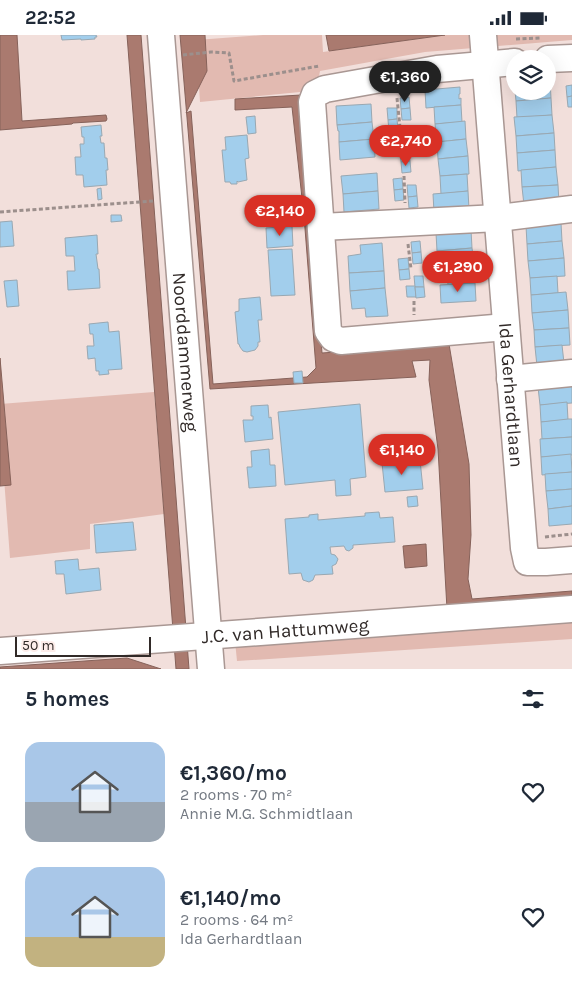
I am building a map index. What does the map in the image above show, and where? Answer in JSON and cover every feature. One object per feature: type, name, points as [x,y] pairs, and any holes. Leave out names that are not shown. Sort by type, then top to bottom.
[{"type":"street","name":"Noorddammerweg","points":[[161,35],[188,637],[211,669]]},
{"type":"street","name":"Ida Gerhardtlaan","points":[[483,35],[524,548],[528,562],[572,560]]},
{"type":"street","points":[[556,59],[572,58]]},
{"type":"street","points":[[506,63],[436,69],[325,89],[315,94],[312,102],[328,331],[333,338],[341,341],[506,327]]},
{"type":"street","points":[[321,227],[498,218],[572,209]]},
{"type":"street","points":[[510,379],[572,373]]},
{"type":"street","name":"J.C. van Hattumweg","points":[[0,651],[572,609]]},
{"type":"path","points":[[178,55],[211,52]]},
{"type":"path","points":[[395,76],[402,147]]},
{"type":"path","points":[[0,212],[158,201]]},
{"type":"path","points":[[523,539],[572,534]]},
{"type":"shaded area","points":[[0,35],[17,35],[22,121],[106,115],[106,121],[0,130]]},
{"type":"shaded area","points":[[127,35],[141,35],[189,669],[176,669]]},
{"type":"shaded area","points":[[180,35],[205,35],[207,71],[187,112]]},
{"type":"shaded area","points":[[263,35],[322,35],[323,52],[445,35],[572,35],[572,40],[425,52],[320,71],[318,81],[300,92],[200,102],[196,40]]},
{"type":"shaded area","points":[[326,35],[445,35],[329,51]]},
{"type":"shaded area","points":[[301,95],[322,353],[449,344],[469,464],[471,535],[468,579],[472,599],[572,591],[572,600],[447,609],[438,449],[429,380],[430,360],[412,361],[416,377],[210,389],[187,113],[191,111],[213,384],[307,377],[316,368],[304,216],[292,107],[235,110],[235,99]]},
{"type":"shaded area","points":[[0,358],[11,485],[0,486]]},
{"type":"shaded area","points":[[154,392],[164,514],[90,524],[90,549],[10,558],[0,404]]},
{"type":"shaded area","points":[[426,544],[427,566],[405,568],[403,546]]},
{"type":"shaded area","points":[[572,616],[572,639],[237,661],[235,641]]},
{"type":"shaded area","points":[[127,658],[161,669],[0,669],[0,667]]},
{"type":"building","points":[[61,35],[96,35],[97,37],[95,39],[62,40]]},
{"type":"building","points":[[572,85],[572,96],[567,97],[566,86]]},
{"type":"building","points":[[460,87],[459,99],[461,98],[461,105],[426,108],[425,90]]},
{"type":"building","points":[[572,96],[572,107],[568,107],[567,97]]},
{"type":"building","points":[[409,97],[410,108],[401,109],[400,98]]},
{"type":"building","points":[[551,100],[552,115],[517,118],[516,101]]},
{"type":"building","points":[[371,104],[372,122],[337,125],[336,106]]},
{"type":"building","points":[[461,105],[462,122],[435,124],[434,107]]},
{"type":"building","points":[[387,108],[397,108],[397,119],[388,120]]},
{"type":"building","points":[[410,108],[411,120],[402,120],[401,109]]},
{"type":"building","points":[[552,115],[554,133],[516,136],[514,117]]},
{"type":"building","points":[[255,116],[256,133],[248,134],[246,117]]},
{"type":"building","points":[[397,119],[398,130],[389,131],[388,120]]},
{"type":"building","points":[[465,121],[466,139],[437,142],[435,124]]},
{"type":"building","points":[[372,122],[374,139],[339,142],[337,125]]},
{"type":"building","points":[[101,125],[101,143],[104,143],[105,158],[107,158],[107,185],[84,187],[83,175],[76,175],[75,157],[81,157],[80,144],[84,144],[81,127]]},
{"type":"building","points":[[411,126],[412,137],[403,138],[402,127]]},
{"type":"building","points":[[554,133],[555,150],[517,153],[516,136]]},
{"type":"building","points":[[247,135],[249,158],[245,159],[247,180],[237,181],[237,184],[225,182],[222,150],[226,150],[225,137]]},
{"type":"building","points":[[399,137],[400,148],[391,149],[390,138]]},
{"type":"building","points":[[374,139],[375,157],[340,160],[339,142]]},
{"type":"building","points":[[466,139],[468,156],[438,159],[437,142]]},
{"type":"building","points":[[409,150],[410,161],[401,162],[400,151]]},
{"type":"building","points":[[555,150],[556,167],[518,171],[517,153]]},
{"type":"building","points":[[468,156],[469,174],[440,176],[438,159]]},
{"type":"building","points":[[410,161],[411,172],[402,173],[401,162]]},
{"type":"building","points":[[556,167],[558,185],[522,187],[521,170]]},
{"type":"building","points":[[377,173],[378,191],[343,194],[341,176]]},
{"type":"building","points":[[467,174],[468,191],[441,194],[440,176]]},
{"type":"building","points":[[402,178],[403,189],[394,190],[393,179]]},
{"type":"building","points":[[407,185],[416,185],[417,196],[408,197]]},
{"type":"building","points":[[558,185],[559,203],[524,205],[522,187]]},
{"type":"building","points":[[101,188],[102,199],[98,200],[97,189]]},
{"type":"building","points":[[403,189],[404,200],[395,201],[394,190]]},
{"type":"building","points":[[378,191],[379,209],[344,212],[343,194]]},
{"type":"building","points":[[468,191],[469,209],[434,212],[433,194]]},
{"type":"building","points":[[417,196],[418,207],[409,208],[408,197]]},
{"type":"building","points":[[111,215],[121,215],[122,221],[111,222]]},
{"type":"building","points":[[12,221],[14,246],[0,247],[0,222]]},
{"type":"building","points":[[561,223],[562,241],[527,244],[526,226]]},
{"type":"building","points":[[292,226],[293,246],[267,248],[266,228]]},
{"type":"building","points":[[471,230],[472,248],[437,251],[436,233]]},
{"type":"building","points":[[97,235],[98,254],[96,254],[100,288],[68,290],[67,271],[75,271],[74,256],[66,256],[65,238]]},
{"type":"building","points":[[420,241],[421,252],[412,253],[411,242]]},
{"type":"building","points":[[562,241],[564,258],[528,261],[527,244]]},
{"type":"building","points":[[382,243],[384,271],[349,273],[348,256],[361,254],[360,245]]},
{"type":"building","points":[[472,248],[474,265],[439,269],[437,251]]},
{"type":"building","points":[[292,249],[295,295],[271,296],[268,250]]},
{"type":"building","points":[[421,252],[422,263],[413,264],[412,253]]},
{"type":"building","points":[[408,258],[409,269],[399,270],[398,259]]},
{"type":"building","points":[[564,258],[565,276],[530,278],[528,261]]},
{"type":"building","points":[[474,265],[475,283],[448,285],[447,267]]},
{"type":"building","points":[[409,269],[410,279],[400,280],[399,270]]},
{"type":"building","points":[[384,271],[385,288],[350,291],[349,273]]},
{"type":"building","points":[[414,276],[423,276],[424,287],[415,287]]},
{"type":"building","points":[[557,276],[558,293],[531,295],[530,278]]},
{"type":"building","points":[[17,280],[19,306],[7,307],[4,281]]},
{"type":"building","points":[[475,283],[476,301],[441,303],[440,285]]},
{"type":"building","points":[[406,286],[415,286],[416,297],[407,297]]},
{"type":"building","points":[[415,287],[424,287],[425,297],[416,298]]},
{"type":"building","points":[[385,288],[388,316],[366,317],[365,308],[352,309],[350,291]]},
{"type":"building","points":[[566,292],[568,310],[532,313],[531,295]]},
{"type":"building","points":[[260,297],[262,320],[258,320],[260,342],[258,342],[255,350],[243,351],[238,344],[235,312],[239,311],[239,299]]},
{"type":"building","points":[[568,310],[569,328],[534,330],[532,313]]},
{"type":"building","points":[[108,322],[109,332],[119,331],[122,369],[108,370],[109,374],[99,375],[99,371],[96,371],[95,358],[88,359],[87,346],[94,346],[93,334],[90,334],[89,324]]},
{"type":"building","points":[[569,328],[570,345],[535,347],[534,330]]},
{"type":"building","points":[[562,345],[564,363],[537,366],[535,347]]},
{"type":"building","points":[[302,371],[303,383],[294,383],[293,372]]},
{"type":"building","points":[[572,384],[572,403],[540,405],[538,387]]},
{"type":"building","points":[[567,402],[568,420],[541,422],[540,405]]},
{"type":"building","points":[[360,404],[366,477],[350,479],[351,495],[336,496],[335,480],[285,485],[278,412]]},
{"type":"building","points":[[268,405],[273,439],[245,442],[243,420],[253,420],[251,406]]},
{"type":"building","points":[[572,419],[572,437],[542,439],[541,422]]},
{"type":"building","points":[[572,437],[572,455],[541,457],[540,439]]},
{"type":"building","points":[[269,449],[270,465],[275,465],[276,486],[249,488],[247,467],[252,467],[251,451]]},
{"type":"building","points":[[571,454],[572,472],[542,475],[541,457]]},
{"type":"building","points":[[420,460],[423,489],[385,492],[382,463]]},
{"type":"building","points":[[572,472],[572,489],[546,491],[545,474]]},
{"type":"building","points":[[572,489],[572,506],[548,509],[546,491]]},
{"type":"building","points":[[417,496],[418,506],[408,507],[407,497]]},
{"type":"building","points":[[572,506],[572,524],[549,526],[548,509]]},
{"type":"building","points":[[379,512],[380,518],[393,517],[395,542],[353,545],[353,548],[349,551],[344,546],[330,547],[331,554],[335,555],[338,559],[336,564],[332,566],[333,574],[315,575],[313,580],[309,582],[303,580],[301,573],[289,574],[285,519],[309,517],[309,515],[318,514],[318,520],[365,516],[365,513]]},
{"type":"building","points":[[133,522],[136,550],[96,553],[94,525]]},
{"type":"building","points":[[78,559],[79,570],[99,568],[101,590],[66,594],[64,574],[56,574],[55,561]]}]
